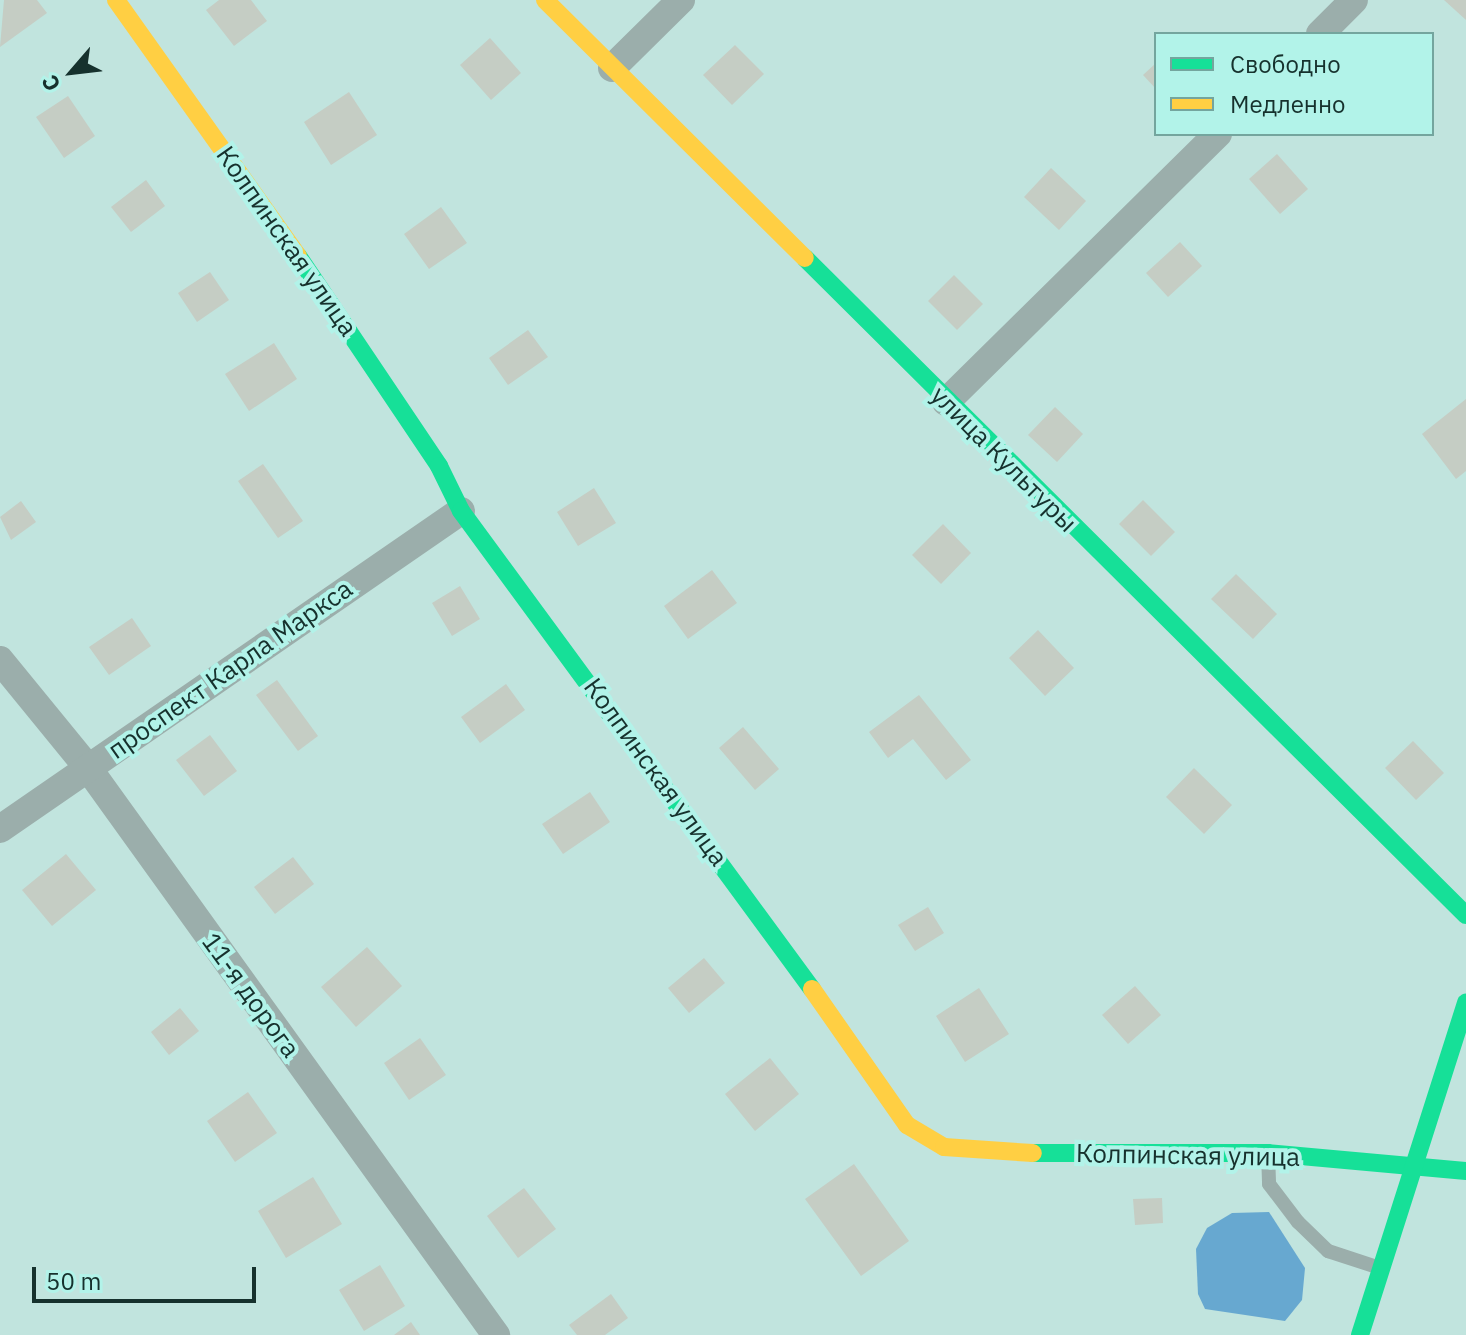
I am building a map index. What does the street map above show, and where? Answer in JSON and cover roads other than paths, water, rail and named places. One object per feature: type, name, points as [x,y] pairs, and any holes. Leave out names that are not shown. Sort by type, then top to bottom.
[{"type":"street","name":"Колпинская улица","points":[[116,0],[346,323],[439,466],[461,511],[750,900],[907,1125],[944,1147],[999,1153],[1268,1153],[1466,1171]]},
{"type":"street","name":"улица Культуры","points":[[545,0],[946,402],[1466,915]]},
{"type":"street","points":[[612,68],[681,0]]},
{"type":"street","points":[[1322,32],[1354,0]]},
{"type":"street","points":[[946,402],[1216,136]]},
{"type":"street","name":"проспект Карла Маркса","points":[[0,829],[461,511]]},
{"type":"street","name":"11-я дорога","points":[[0,660],[88,768],[496,1335]]},
{"type":"street","points":[[1360,1335],[1466,1003]]},
{"type":"lane","points":[[1268,1153],[1269,1184],[1298,1222],[1328,1251],[1380,1268]]},
{"type":"water","points":[[1269,1212],[1305,1268],[1302,1300],[1285,1321],[1205,1309],[1198,1294],[1196,1249],[1207,1228],[1232,1213]]}]
